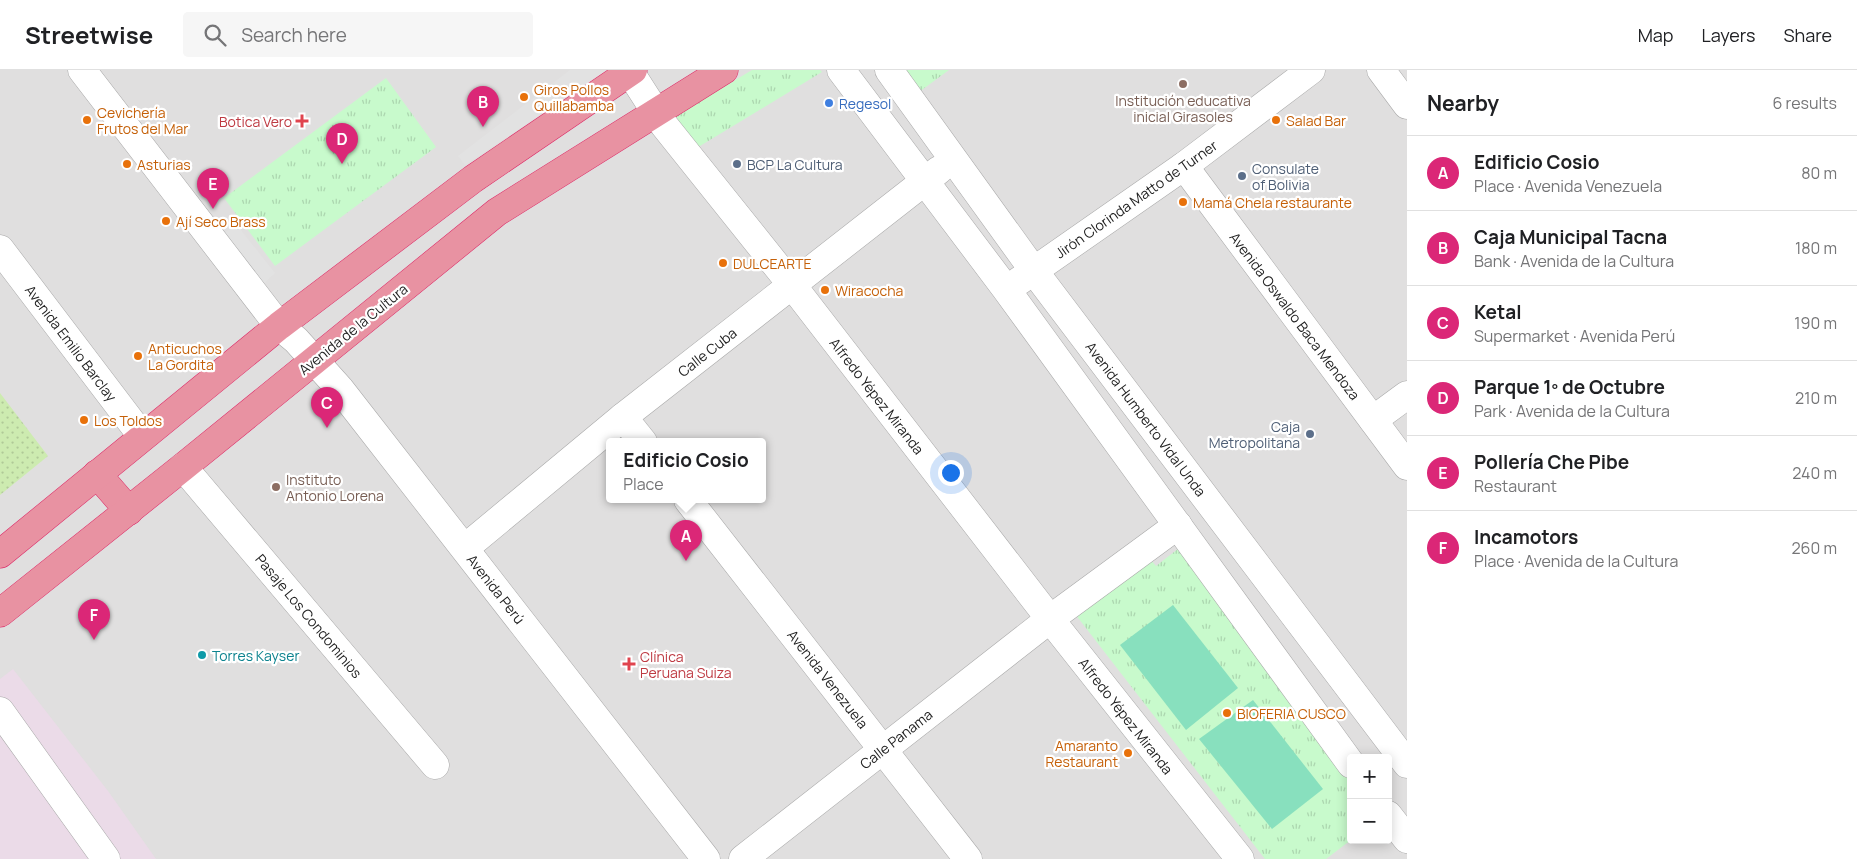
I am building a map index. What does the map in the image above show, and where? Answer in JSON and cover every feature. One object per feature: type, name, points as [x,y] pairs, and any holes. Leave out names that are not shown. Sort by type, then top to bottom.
[{"type":"highway","points":[[0,554],[142,436],[279,326],[472,179],[631,71]]},
{"type":"highway","name":"Avenida de la Cultura","points":[[0,613],[497,212],[656,113],[719,71]]},
{"type":"highway","points":[[97,474],[129,510]]},
{"type":"street","name":"Avenida Perú","points":[[82,70],[279,326],[315,360],[346,397],[706,859]]},
{"type":"street","points":[[840,70],[1006,290],[1347,758]]},
{"type":"street","name":"Avenida Humberto Vidal Unda","points":[[889,70],[1034,271],[1407,764]]},
{"type":"street","name":"Jirón Clorinda Matto de Turner","points":[[1006,290],[1184,166],[1311,70]]},
{"type":"street","points":[[1381,70],[1407,105]]},
{"type":"street","name":"Alfredo Yépez Miranda","points":[[631,71],[656,113],[792,285],[1050,619],[1240,859]]},
{"type":"street","name":"Calle Cuba","points":[[465,548],[623,417],[952,159]]},
{"type":"street","name":"Avenida Oswaldo Baca Mendoza","points":[[1184,166],[1407,466]]},
{"type":"street","name":"Avenida Emilio Barclay","points":[[0,249],[142,436]]},
{"type":"street","points":[[1373,420],[1407,395]]},
{"type":"street","points":[[623,417],[640,438]]},
{"type":"street","name":"Pasaje Los Condominios","points":[[183,467],[436,765]]},
{"type":"street","name":"Avenida Venezuela","points":[[690,503],[968,859]]},
{"type":"street","name":"Calle Panama","points":[[743,859],[1050,619],[1178,525]]},
{"type":"street","points":[[0,711],[106,859]]},
{"type":"street","points":[[1392,820],[1407,839]]},
{"type":"shaded area","points":[[0,70],[1407,70],[1407,859],[0,859]]},
{"type":"shaded area","points":[[570,70],[607,70],[465,165],[458,156]]},
{"type":"shaded area","points":[[236,224],[275,273],[260,287],[222,235]]},
{"type":"shaded area","points":[[13,669],[108,791],[156,859],[0,859],[0,679]]},
{"type":"green space","points":[[752,70],[820,70],[822,72],[695,149],[672,118]]},
{"type":"green space","points":[[896,70],[949,70],[915,95]]},
{"type":"green space","points":[[386,78],[436,147],[275,266],[224,198]]},
{"type":"green space","points":[[0,393],[48,456],[0,495]]},
{"type":"green space","points":[[1183,545],[1347,774],[1347,843],[1326,859],[1265,859],[1075,614],[1148,557],[1156,566]]},
{"type":"green space","points":[[1173,605],[1238,688],[1186,730],[1120,645]]},
{"type":"green space","points":[[1253,700],[1323,789],[1272,829],[1199,739]]},
{"type":"place","name":"Institución educativa inicial Girasoles","points":[[1183,84]]},
{"type":"place","name":"Giros Pollos Quillabamba","points":[[524,97]]},
{"type":"place","name":"Regesol","points":[[829,103]]},
{"type":"place","name":"Cevichería Frutos del Mar","points":[[87,120]]},
{"type":"place","name":"Salad Bar","points":[[1276,120]]},
{"type":"place","name":"Botica Vero","points":[[302,121]]},
{"type":"place","name":"Caja Municipal Tacna","points":[[483,127]]},
{"type":"place","name":"Asturias","points":[[127,164]]},
{"type":"place","name":"Parque 1º de Octubre","points":[[342,164]]},
{"type":"place","name":"BCP La Cultura","points":[[737,164]]},
{"type":"place","name":"Consulate of Bolivia","points":[[1242,176]]},
{"type":"place","name":"Mamá Chela restaurante","points":[[1183,202]]},
{"type":"place","name":"Pollería Che Pibe","points":[[213,209]]},
{"type":"place","name":"Ají Seco Brass","points":[[166,221]]},
{"type":"place","name":"DULCEARTE","points":[[723,263]]},
{"type":"place","name":"Wiracocha","points":[[825,290]]},
{"type":"place","name":"Anticuchos La Gordita","points":[[138,356]]},
{"type":"place","name":"Los Toldos","points":[[84,420]]},
{"type":"place","name":"Ketal","points":[[327,428]]},
{"type":"place","name":"Caja Metropolitana","points":[[1310,434]]},
{"type":"place","name":"Instituto Antonio Lorena","points":[[276,487]]},
{"type":"place","name":"Edificio Cosio","points":[[686,561]]},
{"type":"place","name":"Incamotors","points":[[94,640]]},
{"type":"place","name":"Torres Kayser","points":[[202,655]]},
{"type":"place","name":"Clínica Peruana Suiza","points":[[629,664]]},
{"type":"place","name":"BIOFERIA CUSCO","points":[[1227,713]]},
{"type":"place","name":"Amaranto Restaurant","points":[[1128,753]]}]
